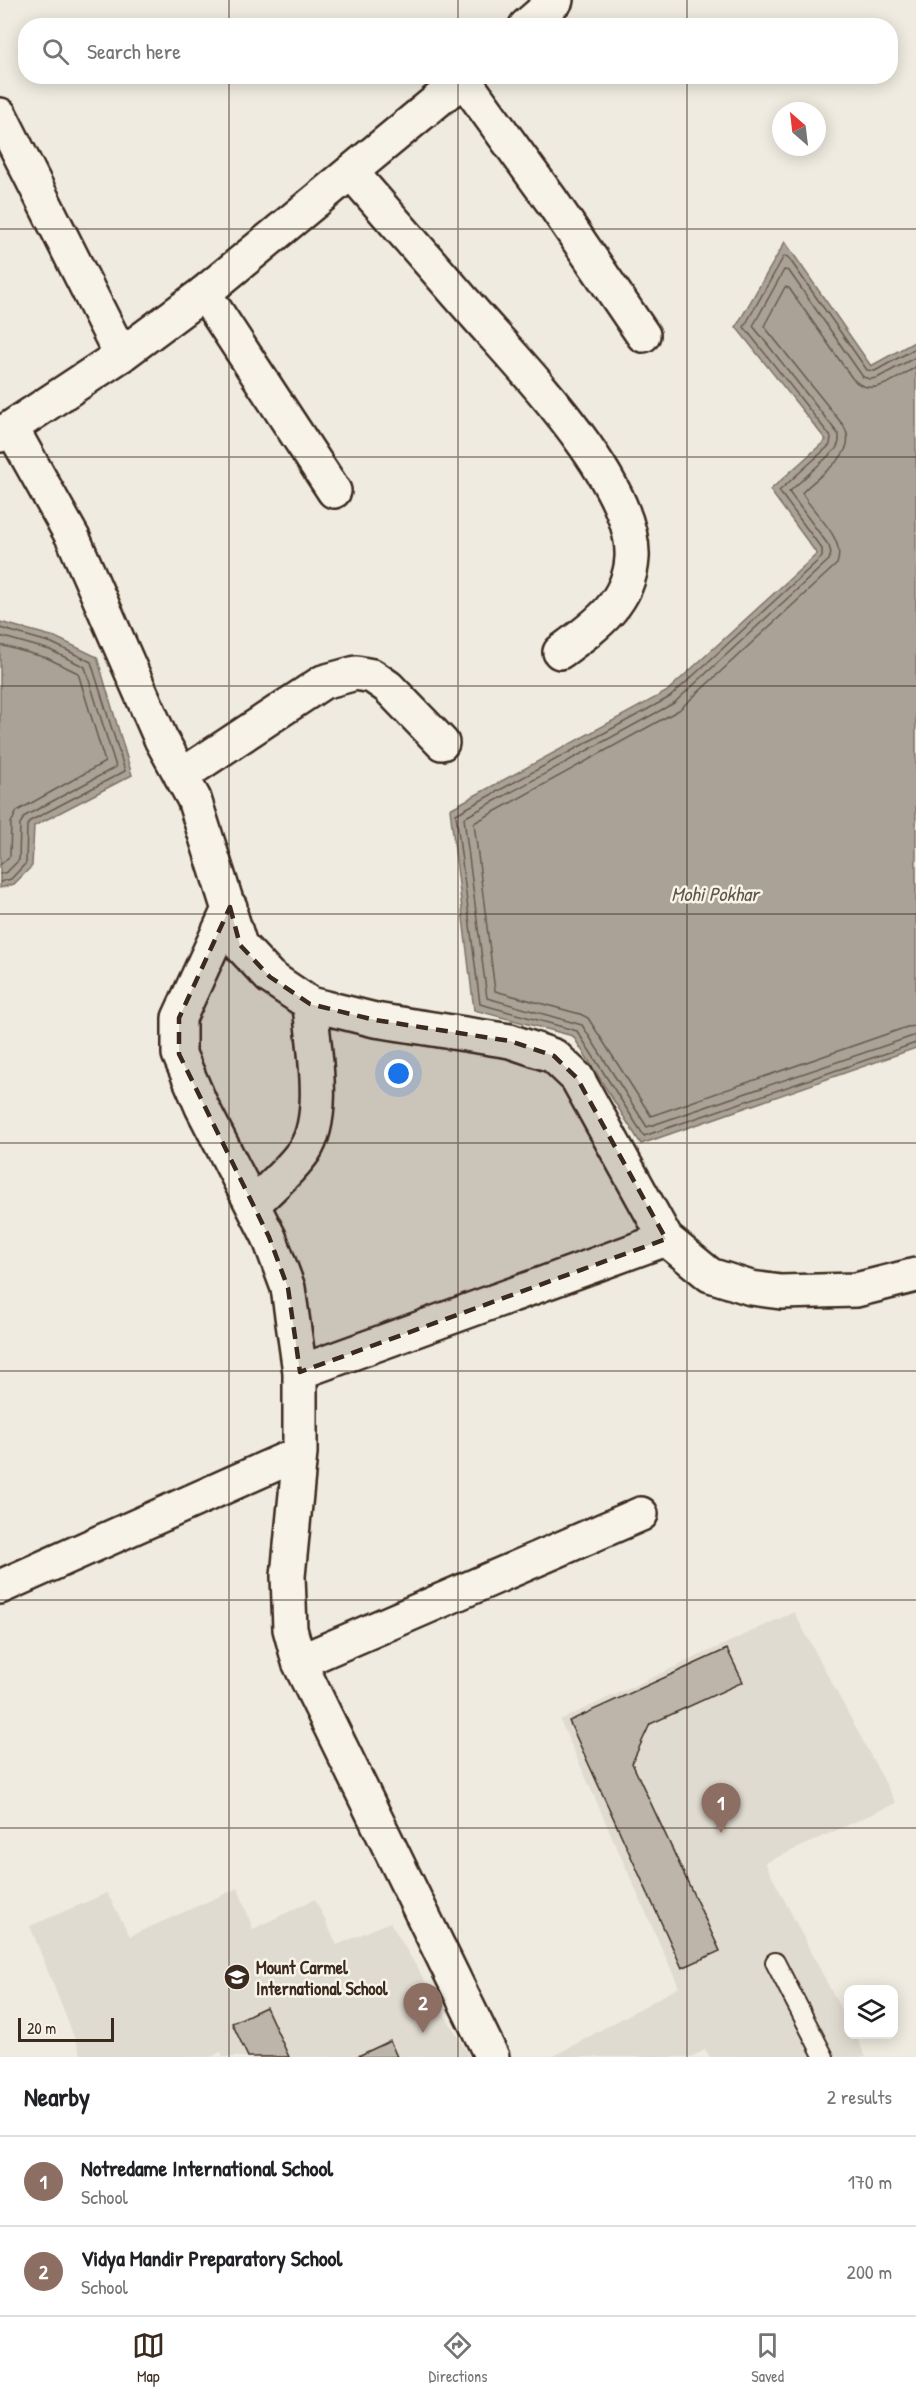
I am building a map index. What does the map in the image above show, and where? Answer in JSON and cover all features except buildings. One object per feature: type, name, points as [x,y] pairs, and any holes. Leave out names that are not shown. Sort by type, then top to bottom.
[{"type":"street","points":[[535,18],[556,0]]},
{"type":"street","points":[[459,84],[204,293],[121,355],[6,432],[73,538],[161,739],[194,799],[230,907],[240,945],[270,977],[310,1004],[375,1020],[510,1041],[554,1056],[577,1078],[666,1239],[710,1275],[751,1288],[781,1292],[856,1290],[916,1275]]},
{"type":"street","points":[[470,84],[643,335]]},
{"type":"street","points":[[0,115],[121,355]]},
{"type":"street","points":[[351,172],[558,410],[609,482],[629,534],[632,558],[620,598],[606,618],[560,652]]},
{"type":"street","points":[[204,293],[333,491]]},
{"type":"street","points":[[181,776],[322,682],[356,673],[372,676],[388,687],[442,743]]},
{"type":"street","points":[[230,907],[178,1018],[179,1053],[202,1107],[269,1237],[288,1288],[300,1372],[300,1452],[288,1576],[290,1629],[299,1662],[492,2057]]},
{"type":"street","points":[[253,1205],[291,1167],[305,1150],[314,1133],[318,1111],[310,1004]]},
{"type":"street","points":[[300,1372],[666,1239]]},
{"type":"street","points":[[0,1587],[300,1452]]},
{"type":"street","points":[[299,1662],[641,1514]]},
{"type":"lane","points":[[775,1962],[824,2057]]},
{"type":"highlighted area","points":[[230,907],[240,945],[270,977],[310,1004],[375,1020],[510,1041],[554,1056],[577,1078],[666,1239],[300,1372],[288,1288],[269,1237],[179,1054],[179,1018]]},
{"type":"shaded area","points":[[794,1612],[896,1803],[765,1863],[844,2015],[844,2039],[857,2039],[866,2057],[710,2057],[705,2050],[691,2057],[552,2057],[679,1987],[560,1720]]},
{"type":"shaded area","name":"Mount Carmel International School","points":[[238,1888],[253,1929],[315,1899],[337,1945],[390,1922],[470,2057],[223,2057],[221,2052],[211,2057],[82,2057],[30,1926],[107,1893],[130,1936]]},
{"type":"water","name":"Mohi Pokhar","points":[[785,242],[871,366],[916,341],[916,1048],[641,1144],[573,1036],[474,1010],[450,809],[666,692],[817,554],[770,490],[826,440],[736,327]]},
{"type":"water","points":[[0,622],[55,637],[97,657],[132,775],[34,826],[32,866],[14,884],[0,888]]},
{"type":"place","name":"Notredame International School","points":[[721,1833]]},
{"type":"place","name":"Mount Carmel International School","points":[[237,1977]]},
{"type":"place","name":"Vidya Mandir Preparatory School","points":[[423,2033]]}]
